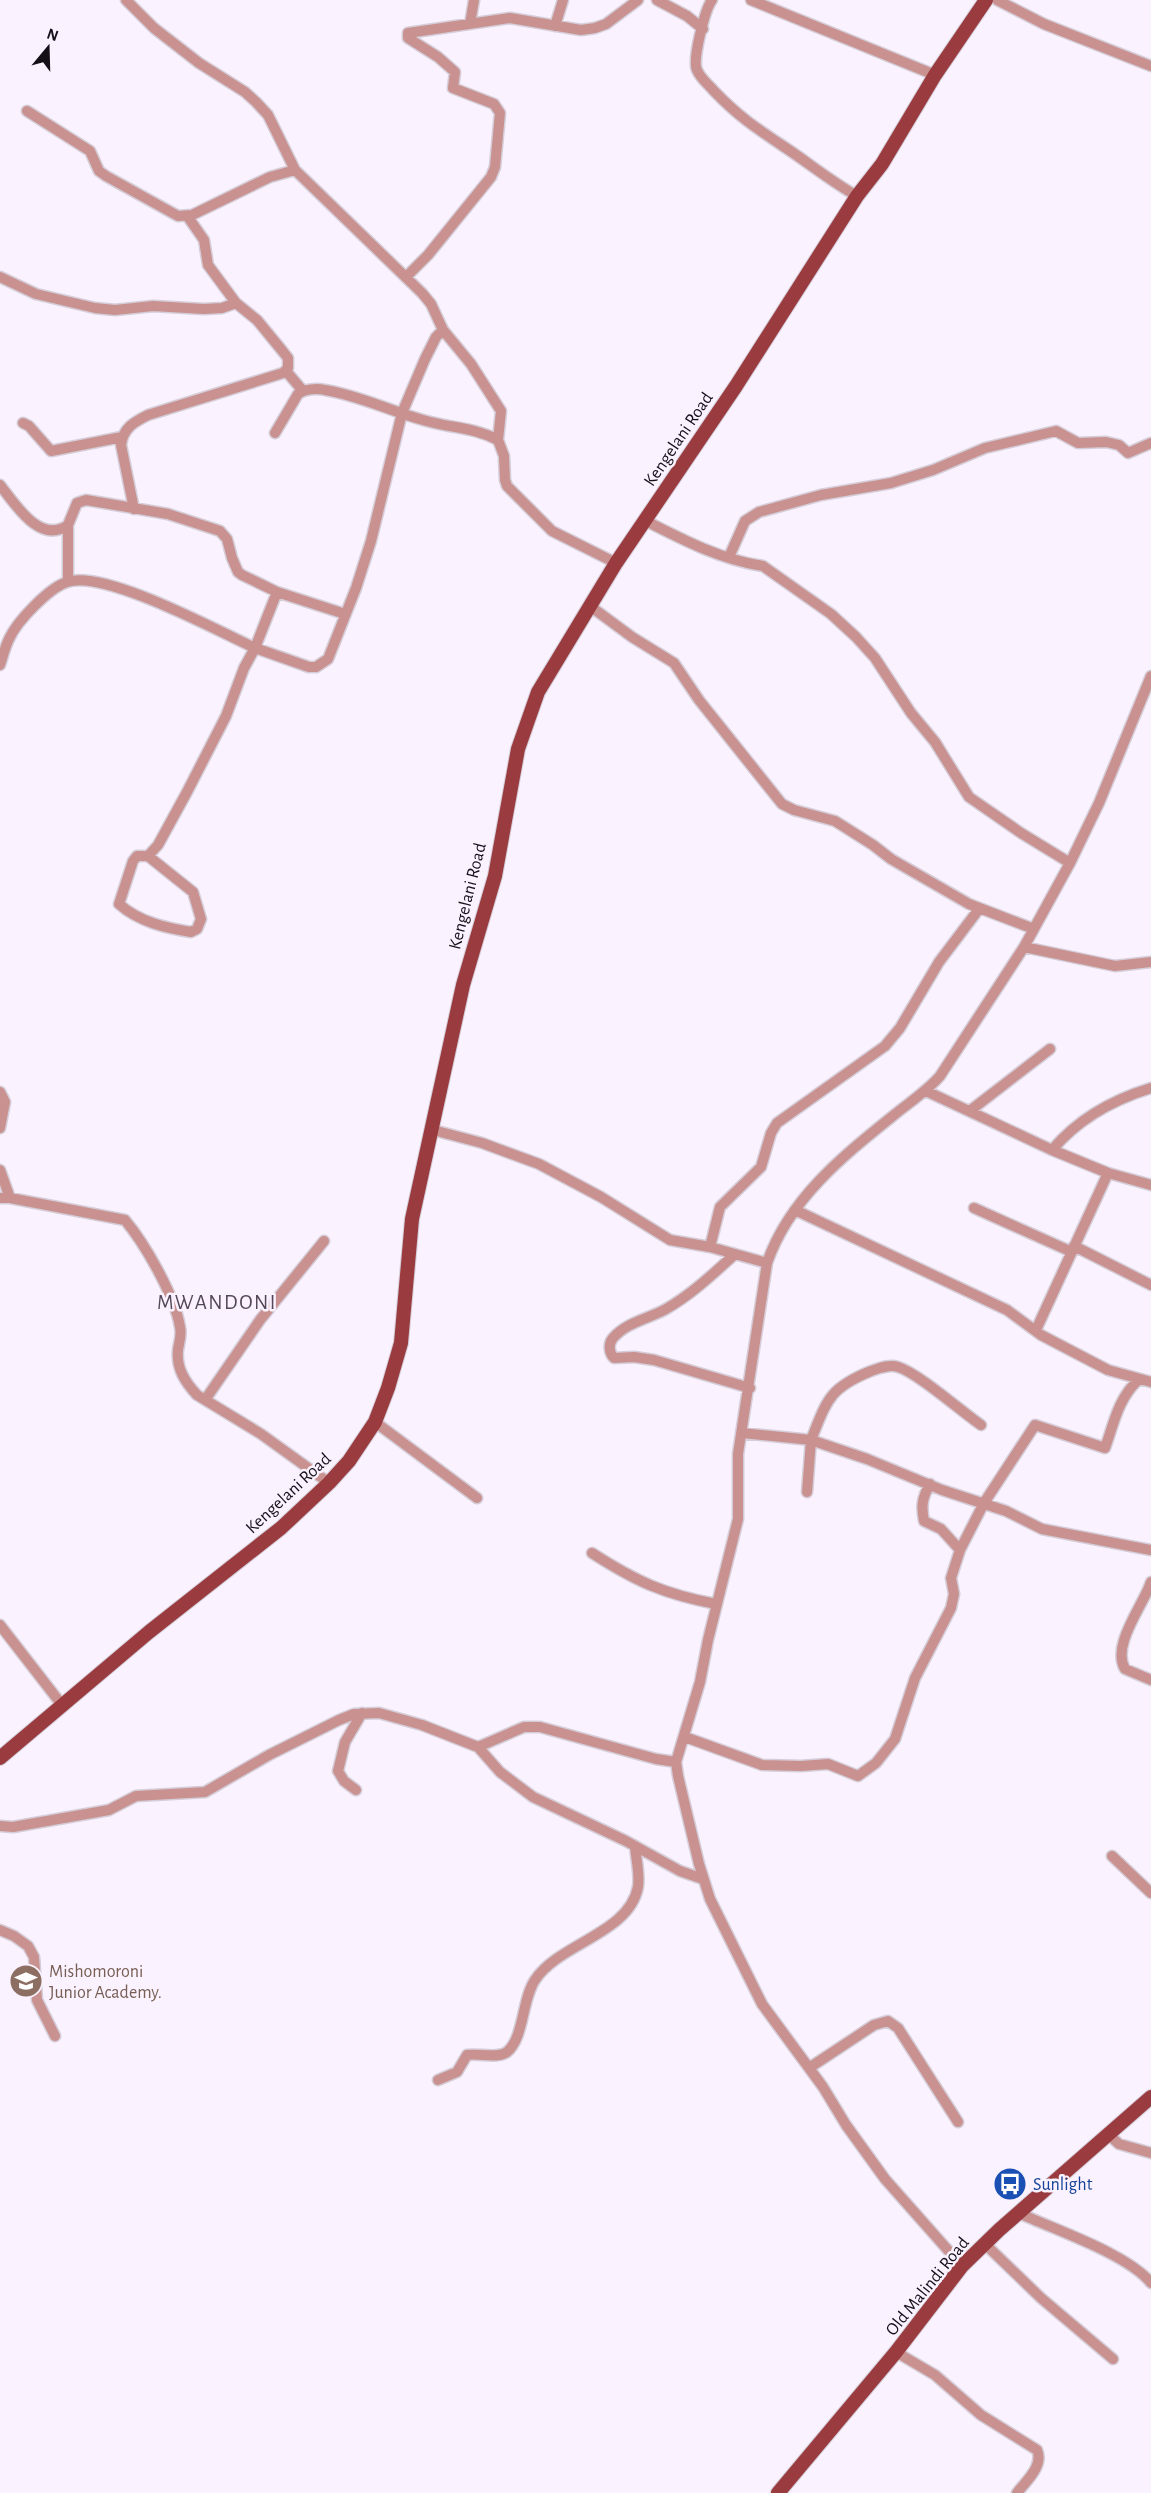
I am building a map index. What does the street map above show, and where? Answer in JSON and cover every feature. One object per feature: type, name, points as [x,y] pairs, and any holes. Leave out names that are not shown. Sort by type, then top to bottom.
[{"type":"main road","name":"Kengelani Road","points":[[0,1758],[167,1617],[280,1528],[329,1483],[360,1447],[375,1422],[399,1350],[404,1323],[411,1227],[464,985],[495,876],[521,739],[538,692],[616,563],[646,521],[857,196],[882,164],[935,75],[986,0]]},
{"type":"main road","name":"Old Malindi Road","points":[[778,2493],[896,2352],[962,2266],[1151,2097]]},
{"type":"street","points":[[126,0],[154,28],[199,63],[245,92],[256,102],[268,115],[294,170],[406,277],[431,304],[443,330],[471,364],[501,411],[498,440],[504,456],[507,486],[552,531],[616,563]]},
{"type":"street","points":[[470,24],[474,0]]},
{"type":"street","points":[[555,27],[563,0]]},
{"type":"street","points":[[406,277],[428,255],[488,182],[495,167],[500,113],[499,108],[494,104],[453,88],[455,72],[438,57],[406,36],[410,33],[513,18],[555,27],[581,30],[595,28],[606,24],[638,0]]},
{"type":"street","points":[[657,0],[687,16],[703,28]]},
{"type":"street","points":[[712,0],[706,12],[695,63],[700,76],[748,123],[825,177],[857,196]]},
{"type":"street","points":[[752,0],[935,75]]},
{"type":"street","points":[[997,0],[1044,24],[1151,66]]},
{"type":"street","points":[[27,111],[90,151],[99,171],[106,176],[178,216],[188,217],[270,177],[294,170]]},
{"type":"street","points":[[134,510],[121,445],[122,437],[131,424],[148,415],[286,371],[289,366],[288,358],[257,320],[236,303],[208,266],[204,240],[188,217]]},
{"type":"street","points":[[0,277],[36,294],[95,308],[115,310],[153,306],[204,309],[222,308],[236,303]]},
{"type":"street","points":[[0,665],[8,639],[20,621],[45,597],[68,581],[97,582],[129,590],[255,648],[309,667],[316,667],[328,659],[356,588],[371,541],[402,413],[425,359],[436,337],[443,330]]},
{"type":"street","points":[[286,371],[303,391]]},
{"type":"street","points":[[275,433],[293,400],[303,391],[324,389],[460,429],[482,432],[498,440]]},
{"type":"street","points":[[23,423],[29,426],[51,451],[122,437]]},
{"type":"street","points":[[729,557],[745,521],[759,512],[821,495],[891,483],[933,470],[985,448],[1056,431],[1078,443],[1106,442],[1119,446],[1128,453],[1151,443]]},
{"type":"street","points":[[0,485],[33,523],[54,530],[68,525]]},
{"type":"street","points":[[68,581],[68,525],[80,501],[168,514],[224,533],[238,572],[277,592],[345,614]]},
{"type":"street","points":[[646,521],[682,540],[749,565],[762,566],[831,614],[875,658],[911,713],[935,742],[969,797],[1070,863]]},
{"type":"street","points":[[148,856],[195,895],[201,922],[194,931],[151,923],[119,904],[134,857],[148,856],[158,845],[226,716],[277,592]]},
{"type":"street","points":[[590,606],[632,637],[674,663],[699,700],[782,804],[794,810],[836,821],[891,859],[978,909],[1034,929]]},
{"type":"street","points":[[962,2266],[885,2179],[846,2125],[809,2067],[762,2004],[716,1913],[703,1879],[676,1762],[700,1682],[716,1604],[738,1519],[737,1482],[742,1433],[767,1263],[779,1232],[795,1210],[845,1154],[926,1091],[940,1076],[1024,947],[1070,863],[1099,803],[1151,676]]},
{"type":"street","points":[[710,1247],[720,1207],[761,1167],[771,1133],[777,1123],[885,1046],[900,1028],[939,962],[970,923],[978,909]]},
{"type":"street","points":[[1024,947],[1122,967],[1151,962]]},
{"type":"street","points":[[971,1110],[1050,1049]]},
{"type":"street","points":[[1052,1150],[1069,1130],[1106,1106],[1151,1088]]},
{"type":"street","points":[[926,1091],[971,1110],[1052,1150],[1108,1173],[1151,1185]]},
{"type":"street","points":[[0,1092],[4,1102],[0,1128]]},
{"type":"street","points":[[433,1130],[482,1143],[539,1164],[601,1197],[670,1240],[710,1247],[767,1263]]},
{"type":"street","points":[[0,1170],[5,1198],[125,1220],[139,1239],[161,1278],[178,1319],[181,1332],[178,1360],[182,1375],[197,1395],[261,1434],[329,1483]]},
{"type":"street","points":[[1036,1330],[1108,1173]]},
{"type":"street","points":[[974,1208],[1073,1249],[1151,1285]]},
{"type":"street","points":[[795,1210],[1007,1310],[1036,1330],[1108,1370],[1151,1382]]},
{"type":"street","points":[[206,1400],[260,1320],[324,1241]]},
{"type":"street","points":[[735,1254],[696,1290],[664,1310],[622,1329],[611,1339],[609,1346],[614,1359],[634,1357],[654,1360],[750,1388]]},
{"type":"street","points":[[807,1492],[811,1440],[824,1408],[837,1389],[855,1378],[891,1366],[908,1372],[981,1425]]},
{"type":"street","points":[[685,1737],[729,1751],[752,1763],[801,1766],[828,1764],[860,1776],[882,1756],[895,1739],[915,1678],[951,1608],[954,1593],[951,1578],[960,1550],[984,1503],[1035,1425],[1105,1448],[1118,1406],[1128,1390],[1138,1380]]},
{"type":"street","points":[[375,1422],[477,1498]]},
{"type":"street","points":[[742,1433],[811,1440],[1006,1511],[1042,1529],[1151,1550]]},
{"type":"street","points":[[930,1485],[923,1497],[921,1507],[924,1521],[941,1529],[960,1550]]},
{"type":"street","points":[[592,1553],[634,1580],[689,1599],[716,1604]]},
{"type":"street","points":[[1151,1582],[1128,1628],[1121,1655],[1125,1669],[1151,1680]]},
{"type":"street","points":[[0,1624],[62,1705]]},
{"type":"street","points":[[356,1790],[344,1781],[338,1771],[345,1742],[362,1713]]},
{"type":"street","points":[[0,1826],[13,1827],[109,1810],[131,1798],[142,1795],[205,1792],[294,1741],[339,1720],[362,1713],[379,1713],[401,1718],[478,1748],[500,1772],[522,1790],[680,1871],[703,1879]]},
{"type":"street","points":[[478,1748],[524,1727],[540,1727],[656,1759],[676,1762]]},
{"type":"street","points":[[438,2080],[457,2072],[467,2055],[502,2055],[511,2048],[516,2038],[527,1995],[536,1978],[564,1952],[606,1929],[629,1906],[638,1884],[635,1846]]},
{"type":"street","points":[[1112,1856],[1151,1893]]},
{"type":"street","points":[[0,1930],[28,1946],[34,1957],[38,2000],[55,2036]]},
{"type":"street","points":[[809,2067],[874,2025],[888,2021],[898,2028],[958,2122]]},
{"type":"street","points":[[1109,2134],[1119,2144],[1151,2153]]},
{"type":"street","points":[[1019,2213],[1127,2262],[1144,2274],[1151,2283]]},
{"type":"street","points":[[985,2244],[1041,2298],[1113,2359]]},
{"type":"street","points":[[896,2352],[934,2375],[981,2415],[1037,2450],[1040,2457],[1038,2464],[1017,2493]]},
{"type":"place","name":"Mishomoroni Junior Academy.","points":[[26,1981]]},
{"type":"place","name":"Sunlight","points":[[1010,2184]]},
{"type":"district","name":"MWANDONI","points":[[217,1302]]}]
